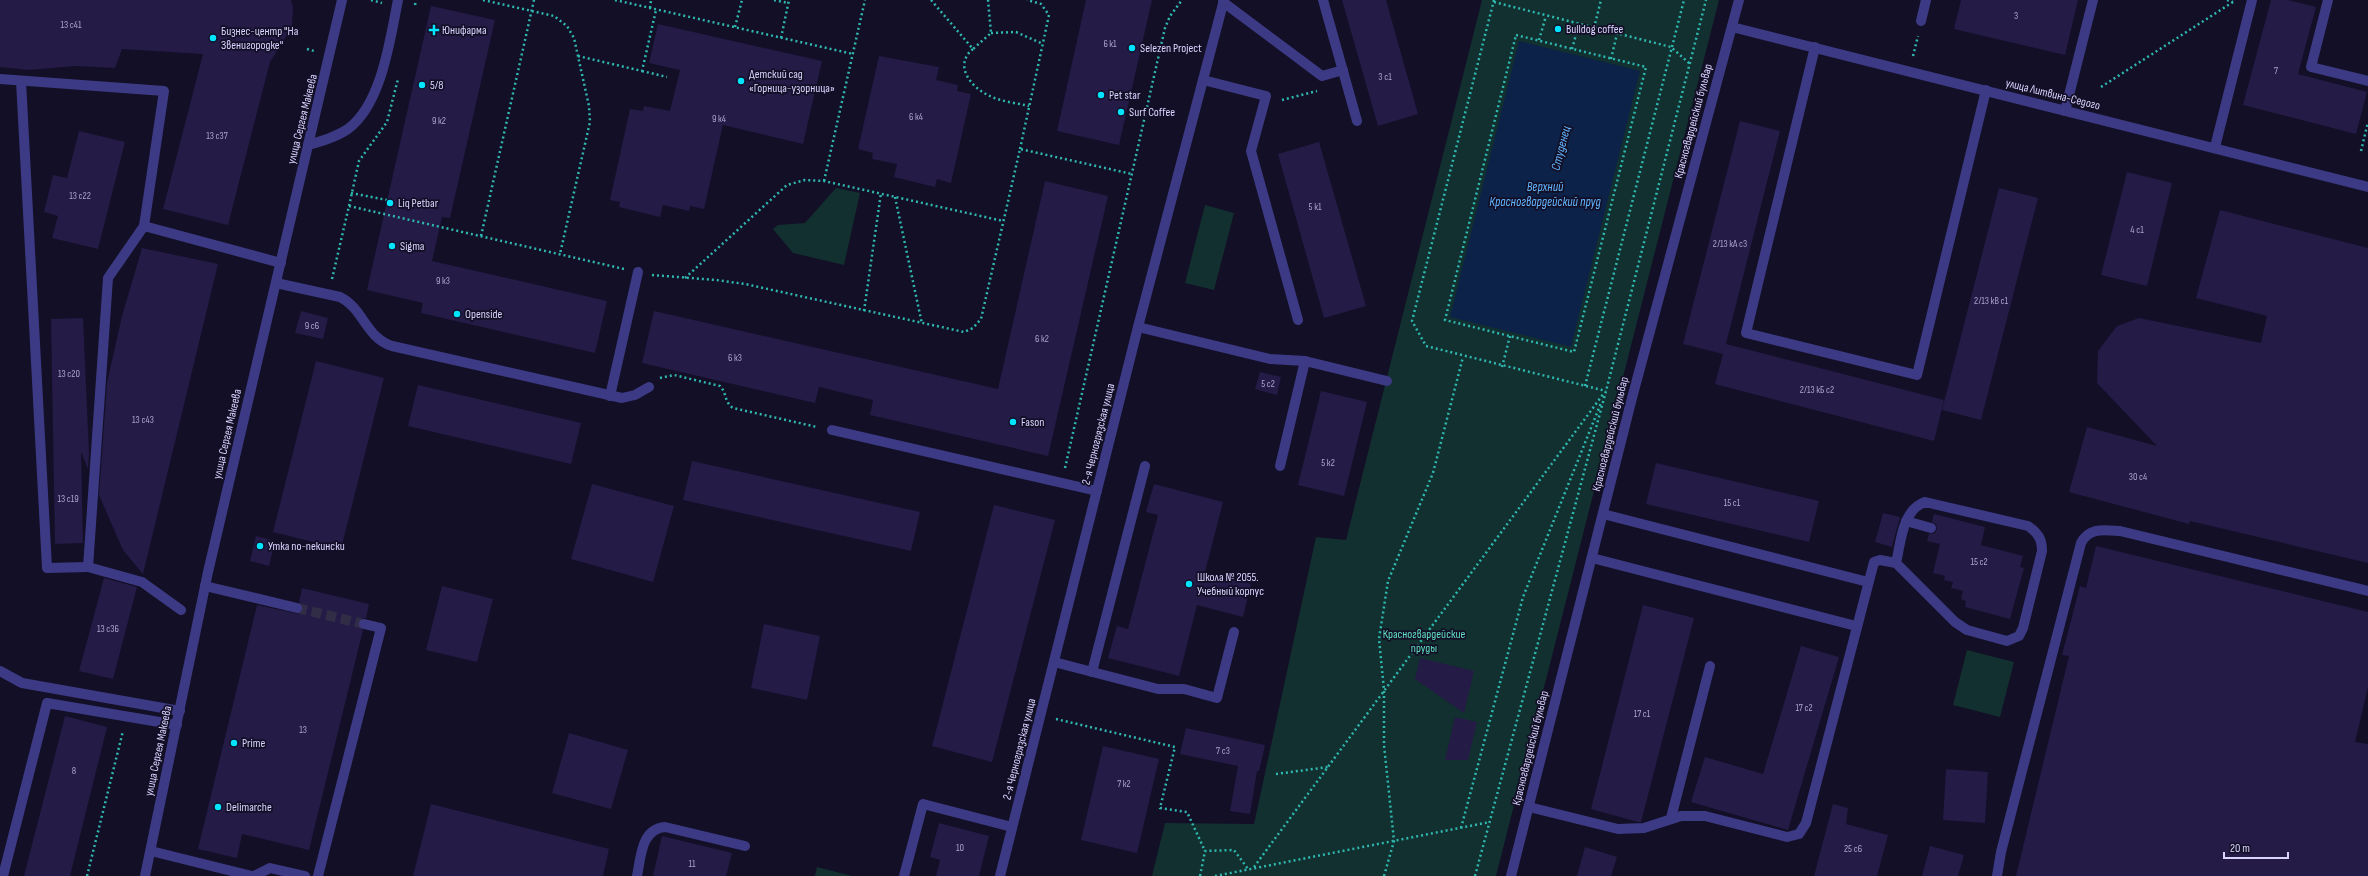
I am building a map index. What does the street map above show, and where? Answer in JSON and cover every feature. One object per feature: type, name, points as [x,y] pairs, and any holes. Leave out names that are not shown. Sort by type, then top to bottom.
[{"type":"street","name":"улица Сергея Макеева","points":[[145,876],[205,586],[342,0]]},
{"type":"street","points":[[308,145],[328,139],[348,129],[358,119],[374,94],[381,73],[398,0]]},
{"type":"street","points":[[1323,0],[1357,121]]},
{"type":"street","name":"Красногвардейский бульвар","points":[[1511,876],[1603,514],[1739,0]]},
{"type":"street","points":[[1921,21],[1926,0]]},
{"type":"street","points":[[2065,111],[2093,0]]},
{"type":"street","points":[[2328,0],[2311,67],[2368,81]]},
{"type":"street","points":[[1223,1],[1322,76],[1343,70]]},
{"type":"street","name":"2-я Черногрязская улица","points":[[1000,876],[1138,327],[1223,1]]},
{"type":"street","points":[[2214,147],[2252,3]]},
{"type":"street","name":"улица Литвина-Седого","points":[[1732,27],[1909,70],[2368,187]]},
{"type":"street","points":[[1815,47],[1746,334],[1917,375],[1986,90]]},
{"type":"street","points":[[0,79],[164,90],[144,226],[108,278],[88,567]]},
{"type":"street","points":[[21,80],[47,568],[88,567],[142,582],[181,610]]},
{"type":"street","points":[[1203,80],[1266,96],[1251,151],[1298,320]]},
{"type":"street","points":[[144,226],[280,263]]},
{"type":"street","points":[[610,396],[638,272]]},
{"type":"street","points":[[276,282],[340,297],[352,304],[373,335],[385,344],[622,398],[649,387]]},
{"type":"street","points":[[1138,327],[1270,360],[1306,361],[1387,382]]},
{"type":"street","points":[[1280,466],[1306,361]]},
{"type":"street","points":[[832,430],[1097,491]]},
{"type":"street","points":[[1092,672],[1145,466]]},
{"type":"street","points":[[1529,807],[1618,829],[1644,828],[1671,818],[1690,815],[1705,816],[1787,837],[1794,836],[1803,829],[1872,566],[1877,560],[1896,563],[1961,626],[2007,641],[2018,636],[2023,628],[2042,551],[2040,537],[2028,526],[1933,502],[1918,505],[1911,510],[1906,521],[1896,563]]},
{"type":"street","points":[[1603,514],[1868,582]]},
{"type":"street","points":[[1906,521],[1931,528]]},
{"type":"street","points":[[1997,876],[2001,852],[2081,543],[2086,534],[2098,530],[2120,531],[2368,591]]},
{"type":"street","points":[[1592,558],[1856,626]]},
{"type":"street","points":[[205,586],[297,608]]},
{"type":"street","points":[[318,876],[381,628],[364,624]]},
{"type":"street","points":[[1054,662],[1158,689],[1184,689],[1217,698],[1234,632]]},
{"type":"street","points":[[1671,818],[1710,666]]},
{"type":"street","points":[[0,671],[22,683],[180,711]]},
{"type":"street","points":[[3,876],[47,703],[177,725]]},
{"type":"street","points":[[904,876],[923,804],[1012,827]]},
{"type":"street","points":[[637,876],[646,837],[657,827],[665,827],[746,846]]},
{"type":"street","points":[[150,851],[253,876],[270,868],[305,876]]},
{"type":"path","points":[[483,0],[554,16],[567,26],[574,38],[589,106],[590,122],[560,254]]},
{"type":"path","points":[[481,236],[534,0]]},
{"type":"path","points":[[615,0],[853,54]]},
{"type":"path","points":[[650,8],[651,0]]},
{"type":"path","points":[[736,27],[742,0]]},
{"type":"path","points":[[774,0],[789,2],[781,38]]},
{"type":"path","points":[[824,181],[866,0]]},
{"type":"path","points":[[931,0],[973,49]]},
{"type":"path","points":[[988,0],[991,33]]},
{"type":"path","points":[[328,295],[348,206],[638,272],[733,282],[964,332],[977,325],[981,319],[1048,20],[1047,10],[1041,4],[1027,0]]},
{"type":"path","points":[[1062,483],[1165,28],[1170,16],[1182,0]]},
{"type":"path","points":[[1594,28],[1601,0]]},
{"type":"path","points":[[1585,386],[1684,0]]},
{"type":"path","points":[[1475,876],[1606,391],[1706,0]]},
{"type":"path","points":[[2227,0],[2233,2],[2252,3]]},
{"type":"path","points":[[1606,391],[1463,357],[1426,346],[1412,321],[1494,1],[1546,16],[1671,47],[1690,64]]},
{"type":"path","points":[[2101,87],[2233,2]]},
{"type":"path","points":[[642,71],[656,10]]},
{"type":"path","points":[[1539,40],[1546,16]]},
{"type":"path","points":[[1909,70],[1921,21]]},
{"type":"path","points":[[1572,49],[1579,24]]},
{"type":"path","points":[[1029,106],[995,98],[981,91],[967,74],[963,65],[966,55],[991,33],[1016,32],[1043,44]]},
{"type":"path","points":[[1611,59],[1617,34]]},
{"type":"path","points":[[1516,35],[1539,40],[1646,67],[1574,352],[1445,320],[1516,35]]},
{"type":"path","points":[[578,56],[667,77]]},
{"type":"path","points":[[1266,96],[1284,101],[1319,91]]},
{"type":"path","points":[[2361,151],[2368,122]]},
{"type":"path","points":[[1020,149],[1132,174]]},
{"type":"path","points":[[685,278],[787,185],[805,180],[824,181],[1003,221]]},
{"type":"path","points":[[351,193],[387,200]]},
{"type":"path","points":[[864,311],[881,193]]},
{"type":"path","points":[[895,197],[922,324]]},
{"type":"path","points":[[1502,366],[1510,336]]},
{"type":"path","points":[[1384,876],[1394,841],[1384,745],[1384,690],[1379,640],[1388,581],[1433,473],[1463,357]]},
{"type":"path","points":[[649,387],[661,377],[674,375],[714,384],[723,389],[726,400],[732,408],[817,427]]},
{"type":"path","points":[[1254,867],[1606,391]]},
{"type":"path","points":[[1462,828],[1523,597],[1606,391]]},
{"type":"path","points":[[87,876],[127,716]]},
{"type":"path","points":[[1054,726],[1056,718],[1175,747],[1160,808],[1187,812],[1205,851],[1200,876]]},
{"type":"path","points":[[1276,774],[1328,767]]},
{"type":"path","points":[[1215,876],[1254,867],[1490,822]]},
{"type":"path","points":[[1205,851],[1234,850],[1248,869]]},
{"type":"green space","name":"Красногвардейские пруды","points":[[1482,0],[1719,0],[1496,876],[1152,876],[1165,823],[1254,824],[1316,537],[1346,540]]},
{"type":"green space","points":[[836,188],[860,193],[844,265],[793,253],[773,229],[778,225],[805,223]]},
{"type":"green space","points":[[1205,205],[1234,213],[1214,290],[1185,283]]},
{"type":"green space","points":[[1967,650],[2014,662],[2000,717],[1953,705]]},
{"type":"green space","points":[[817,867],[852,876],[815,876]]},
{"type":"water","name":"Верхний Красногвардейский пруд","points":[[1519,41],[1640,71],[1571,347],[1450,317]]},
{"type":"building","points":[[0,0],[291,0],[293,7],[292,27],[270,62],[228,225],[163,209],[203,54],[122,49],[115,68],[76,66],[28,70],[0,67]]},
{"type":"building","points":[[1086,0],[1152,0],[1119,145],[1057,131]]},
{"type":"building","points":[[1342,0],[1386,0],[1418,114],[1378,126]]},
{"type":"building","points":[[1961,0],[2078,0],[2065,55],[1954,29]]},
{"type":"building","points":[[2271,0],[2288,0],[2316,7],[2298,74],[2367,92],[2356,134],[2243,105]]},
{"type":"building","points":[[431,6],[495,20],[450,218],[442,217],[432,261],[607,301],[595,353],[421,313],[423,303],[367,290]]},
{"type":"building","points":[[658,24],[822,61],[803,144],[723,125],[704,209],[690,206],[689,211],[663,205],[660,217],[619,207],[620,202],[610,200],[630,109],[643,111],[644,106],[670,111],[680,70],[649,63]]},
{"type":"building","points":[[879,56],[939,67],[936,80],[958,85],[957,91],[971,94],[951,183],[937,179],[935,187],[894,177],[897,164],[872,159],[873,153],[858,149]]},
{"type":"building","points":[[1740,121],[1780,131],[1726,344],[1944,400],[1934,441],[1715,384],[1723,354],[1683,344]]},
{"type":"building","points":[[79,131],[125,142],[98,249],[52,238],[58,216],[44,212],[53,175],[67,178]]},
{"type":"building","points":[[1319,142],[1366,306],[1324,318],[1278,154]]},
{"type":"building","points":[[2127,172],[2172,183],[2147,286],[2101,275]]},
{"type":"building","points":[[1045,181],[1108,196],[1048,456],[870,415],[873,400],[819,387],[815,403],[642,363],[654,311],[998,389]]},
{"type":"building","points":[[1999,188],[2038,198],[1981,420],[1942,410]]},
{"type":"building","points":[[2220,210],[2368,248],[2368,563],[2190,521],[2189,524],[2069,492],[2087,427],[2157,446],[2097,383],[2098,351],[2117,326],[2139,318],[2261,343],[2267,316],[2196,298]]},
{"type":"building","points":[[142,248],[218,264],[143,574],[123,550],[99,495],[107,383],[122,316]]},
{"type":"building","points":[[301,311],[328,318],[323,339],[295,333]]},
{"type":"building","points":[[83,318],[89,453],[88,469],[81,452],[83,543],[55,544],[51,319]]},
{"type":"building","points":[[316,361],[384,378],[341,549],[273,532]]},
{"type":"building","points":[[1260,372],[1281,377],[1277,395],[1255,389]]},
{"type":"building","points":[[418,385],[581,423],[571,464],[408,426]]},
{"type":"building","points":[[1321,391],[1367,402],[1344,496],[1298,485]]},
{"type":"building","points":[[692,461],[920,512],[911,551],[683,500]]},
{"type":"building","points":[[1656,463],[1819,501],[1809,542],[1646,504]]},
{"type":"building","points":[[592,484],[674,506],[653,582],[571,559]]},
{"type":"building","points":[[1154,484],[1223,502],[1205,572],[1251,584],[1243,617],[1197,605],[1179,676],[1108,658],[1117,626],[1128,629],[1158,515],[1146,512]]},
{"type":"building","points":[[994,505],[1055,520],[992,762],[932,746]]},
{"type":"building","points":[[1883,513],[1900,517],[1892,547],[1875,542]]},
{"type":"building","points":[[1934,514],[1985,527],[1981,545],[2023,556],[2020,567],[2024,568],[2010,619],[1965,607],[1966,601],[1961,599],[1963,591],[1951,588],[1953,582],[1944,580],[1945,576],[1933,573],[1940,544],[1927,541],[1929,534],[1935,533],[1937,529],[1936,524],[1932,522]]},
{"type":"building","points":[[256,536],[275,541],[269,566],[250,561]]},
{"type":"building","points":[[2096,546],[2368,612],[2368,687],[2355,742],[2368,744],[2368,876],[2016,876],[2069,656],[2062,655],[2080,586],[2086,588]]},
{"type":"building","points":[[104,578],[137,587],[113,679],[79,671]]},
{"type":"building","points":[[442,586],[493,599],[477,662],[426,650]]},
{"type":"building","points":[[302,588],[369,604],[366,618],[362,618],[358,622],[358,626],[363,630],[309,850],[242,834],[237,858],[198,849],[257,605],[299,614],[303,609],[299,602]]},
{"type":"building","points":[[1643,605],[1694,618],[1641,822],[1638,822],[1591,809]]},
{"type":"building","points":[[764,624],[820,636],[807,700],[751,688]]},
{"type":"building","points":[[1801,646],[1839,657],[1788,830],[1691,802],[1705,757],[1763,774]]},
{"type":"building","points":[[1420,658],[1474,671],[1464,713],[1415,679]]},
{"type":"building","points":[[65,716],[107,727],[70,876],[24,876]]},
{"type":"building","points":[[1455,717],[1477,722],[1468,760],[1445,760]]},
{"type":"building","points":[[1186,728],[1265,745],[1259,771],[1257,771],[1250,814],[1230,811],[1238,766],[1180,754]]},
{"type":"building","points":[[569,733],[628,750],[611,809],[552,793]]},
{"type":"building","points":[[1103,746],[1159,759],[1137,853],[1081,840]]},
{"type":"building","points":[[1946,769],[1988,772],[1985,823],[1943,820]]},
{"type":"building","points":[[431,804],[609,849],[603,876],[413,876]]},
{"type":"building","points":[[1833,804],[1848,808],[1846,824],[1888,835],[1877,876],[1814,876]]},
{"type":"building","points":[[939,823],[989,836],[979,876],[936,876],[940,860],[930,857]]},
{"type":"building","points":[[662,836],[732,853],[726,876],[653,876]]},
{"type":"building","points":[[1930,846],[1964,855],[1958,876],[1922,876]]},
{"type":"building","points":[[1585,847],[1617,857],[1611,876],[1577,876]]},
{"type":"tunnel","points":[[297,608],[364,624]]},
{"type":"place","name":"Bulldog coffee","points":[[1558,29]]},
{"type":"place","name":"Юнифарма","points":[[434,30]]},
{"type":"place","name":"Бизнес-центр \"На Звенигородке\"","points":[[213,38]]},
{"type":"place","name":"Selezen Project","points":[[1132,48]]},
{"type":"place","name":"Детский сад «Горница-узорница»","points":[[741,81]]},
{"type":"place","name":"5/8","points":[[422,85]]},
{"type":"place","name":"Pet star","points":[[1101,95]]},
{"type":"place","name":"Surf Coffee","points":[[1121,112]]},
{"type":"place","name":"Liq Petbar","points":[[390,203]]},
{"type":"place","name":"Sigma","points":[[392,246]]},
{"type":"place","name":"Openside","points":[[457,314]]},
{"type":"place","name":"Fason","points":[[1013,422]]},
{"type":"place","name":"Утка по-пекински","points":[[260,546]]},
{"type":"place","name":"Школа № 2055. Учебный корпус","points":[[1189,584]]},
{"type":"place","name":"Prime","points":[[234,743]]},
{"type":"place","name":"Delimarche","points":[[218,807]]},
{"type":"water label","name":"Студенец","points":[[1560,148]]}]
